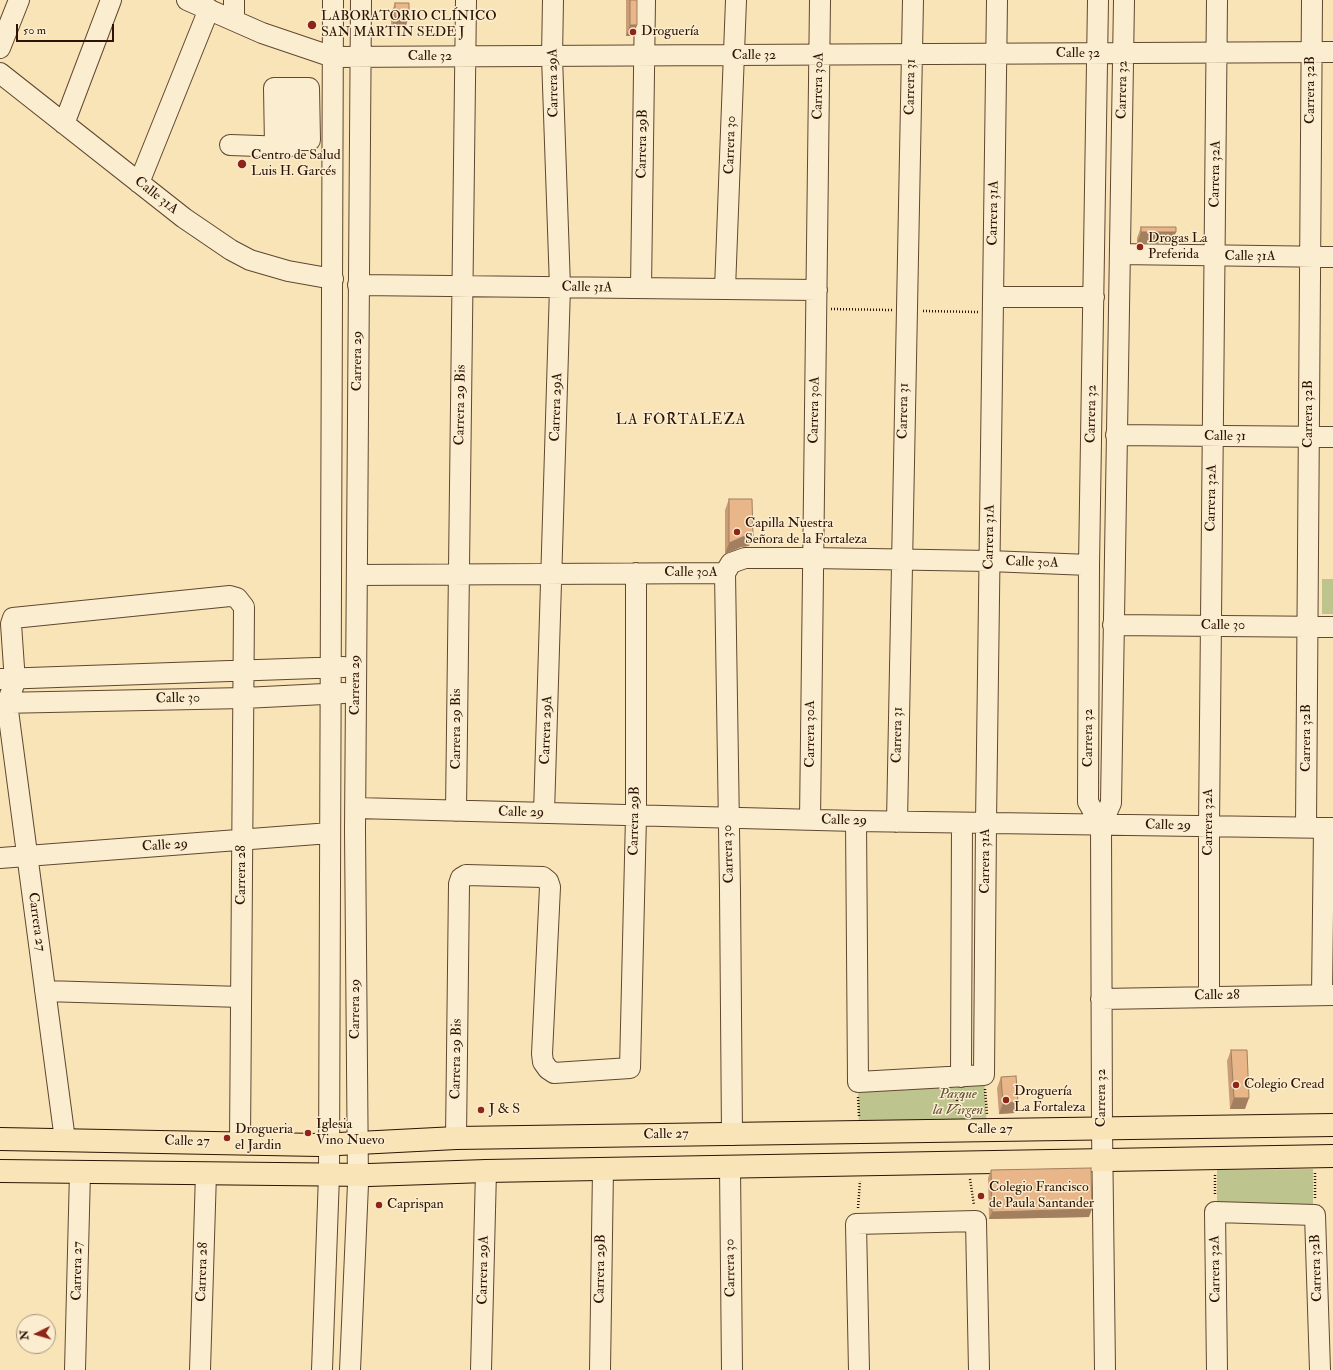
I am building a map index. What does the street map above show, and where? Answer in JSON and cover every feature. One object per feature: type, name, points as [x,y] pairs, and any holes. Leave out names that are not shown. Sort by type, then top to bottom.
[{"type":"main road","name":"Calle 27","points":[[0,1139],[329,1145],[456,1138],[1333,1125]]},
{"type":"main road","points":[[0,1170],[358,1175],[486,1171],[1102,1160],[1324,1161]]},
{"type":"street","points":[[0,48],[19,0]]},
{"type":"street","points":[[64,124],[111,0]]},
{"type":"street","name":"Calle 32","points":[[187,0],[209,9],[234,10],[262,32],[333,57],[1333,52]]},
{"type":"street","name":"Carrera 29","points":[[322,1370],[329,1175],[333,0]]},
{"type":"street","name":"Carrera 29","points":[[350,1370],[358,1175],[356,666],[361,0]]},
{"type":"street","name":"Carrera 29 Bis","points":[[456,811],[466,0]]},
{"type":"street","name":"Carrera 29A","points":[[544,813],[560,288],[552,57],[553,0]]},
{"type":"street","name":"Carrera 29B","points":[[641,288],[645,0]]},
{"type":"street","name":"Carrera 30","points":[[725,289],[736,0]]},
{"type":"street","name":"Carrera 30A","points":[[810,820],[820,0]]},
{"type":"street","name":"Carrera 31","points":[[897,822],[913,0]]},
{"type":"street","name":"Carrera 31A","points":[[984,1075],[989,561],[997,0]]},
{"type":"street","name":"Carrera 32","points":[[1098,0],[1088,802],[1101,825]]},
{"type":"street","name":"Carrera 32","points":[[1105,1370],[1102,1160],[1101,825],[1111,803],[1124,0]]},
{"type":"street","name":"Carrera 32A","points":[[1209,996],[1209,826],[1217,0]]},
{"type":"street","name":"Carrera 32B","points":[[1312,0],[1308,626],[1321,828],[1328,995]]},
{"type":"street","points":[[139,183],[209,9]]},
{"type":"street","name":"Calle 31A","points":[[0,73],[211,238],[250,260],[288,271],[333,279]]},
{"type":"street","points":[[281,142],[292,88]]},
{"type":"street","points":[[230,145],[281,142],[333,148]]},
{"type":"street","name":"Calle 31A","points":[[1120,254],[1215,257],[1333,257]]},
{"type":"street","name":"Calle 31A","points":[[358,285],[817,290]]},
{"type":"street","points":[[993,297],[1094,297]]},
{"type":"street","name":"Calle 31","points":[[1116,435],[1333,437]]},
{"type":"street","name":"Calle 30A","points":[[357,575],[725,573],[731,563],[745,558],[989,561],[1090,565]]},
{"type":"street","name":"Carrera 29B","points":[[554,1073],[630,1068],[636,816],[636,573]]},
{"type":"street","name":"Carrera 30","points":[[725,573],[732,1135]]},
{"type":"street","name":"Carrera 28","points":[[7,679],[11,624],[13,618],[230,596],[237,598],[244,607],[240,1143]]},
{"type":"street","name":"Calle 30","points":[[1113,625],[1308,626],[1333,628]]},
{"type":"street","name":"Calle 30","points":[[7,679],[356,666]]},
{"type":"street","points":[[3,703],[14,686],[7,679]]},
{"type":"street","name":"Calle 30","points":[[3,703],[244,698],[356,692]]},
{"type":"street","name":"Carrera 27","points":[[3,703],[27,856],[65,1140]]},
{"type":"street","name":"Calle 29","points":[[356,808],[897,822],[1321,828]]},
{"type":"street","points":[[856,821],[858,1082],[984,1075]]},
{"type":"street","name":"Carrera 31A","points":[[959,1077],[962,823]]},
{"type":"street","name":"Calle 29","points":[[0,858],[242,841],[330,833]]},
{"type":"street","name":"Carrera 29 Bis","points":[[456,1138],[459,884],[460,878],[466,875],[543,877],[548,881],[550,887],[542,1054],[545,1065],[554,1073]]},
{"type":"street","points":[[45,992],[241,996]]},
{"type":"street","name":"Calle 28","points":[[1101,999],[1328,995]]},
{"type":"street","name":"Carrera 30","points":[[730,1167],[732,1370]]},
{"type":"street","name":"Carrera 29B","points":[[600,1370],[603,1169]]},
{"type":"street","name":"Carrera 29A","points":[[481,1370],[486,1171]]},
{"type":"street","name":"Carrera 27","points":[[76,1370],[80,1172]]},
{"type":"street","name":"Carrera 28","points":[[200,1370],[206,1173]]},
{"type":"street","points":[[1215,1212],[1315,1215]]},
{"type":"street","name":"Carrera 32A","points":[[1215,1212],[1217,1370]]},
{"type":"street","name":"Carrera 32B","points":[[1315,1215],[1320,1370]]},
{"type":"street","points":[[859,1370],[856,1224],[976,1221],[979,1370]]},
{"type":"path","points":[[984,1075],[987,1130]]},
{"type":"path","points":[[957,1130],[959,1077]]},
{"type":"path","name":"Carrera 32B","points":[[1315,1215],[1324,1161]]},
{"type":"path","points":[[1215,1168],[1215,1212]]},
{"type":"path","points":[[969,1172],[976,1221]]},
{"type":"path","points":[[856,1224],[860,1174]]},
{"type":"green space","points":[[1322,579],[1333,579],[1333,614],[1322,614]]},
{"type":"green space","name":"Parque la Virgen","points":[[984,1075],[987,1130],[859,1133],[858,1082]]},
{"type":"green space","points":[[1313,1169],[1313,1213],[1217,1210],[1217,1170]]},
{"type":"building","points":[[630,0],[637,0],[637,25],[630,25]]},
{"type":"building","points":[[395,3],[409,3],[409,17],[395,17]]},
{"type":"building","points":[[1141,227],[1176,227],[1176,232],[1141,232]]},
{"type":"building","points":[[729,499],[752,499],[753,536],[745,536],[729,543]]},
{"type":"building","points":[[1231,1050],[1247,1050],[1249,1098],[1234,1098]]},
{"type":"building","points":[[1016,1076],[1018,1102],[1003,1103],[1001,1077]]},
{"type":"building","points":[[1091,1168],[1092,1209],[992,1212],[991,1170]]},
{"type":"place","name":"LABORATORIO CLÍNICO SAN MARTIN SEDE J","points":[[312,25]]},
{"type":"place","name":"Droguería","points":[[633,32]]},
{"type":"place","name":"Centro de Salud Luis H. Garcés","points":[[242,164]]},
{"type":"place","name":"Drogas La Preferida","points":[[1140,247]]},
{"type":"place","name":"Capilla Nuestra Señora de la Fortaleza","points":[[737,532]]},
{"type":"place","name":"Colegio Cread","points":[[1236,1085]]},
{"type":"place","name":"Droguería La Fortaleza","points":[[1006,1100]]},
{"type":"place","name":"J & S","points":[[481,1110]]},
{"type":"place","name":"Iglesia Vino Nuevo","points":[[308,1133]]},
{"type":"place","name":"Drogueria el Jardin","points":[[227,1138]]},
{"type":"place","name":"Colegio Francisco de Paula Santander","points":[[981,1196]]},
{"type":"place","name":"Caprispan","points":[[379,1205]]},
{"type":"district","name":"LA FORTALEZA","points":[[681,421]]}]
